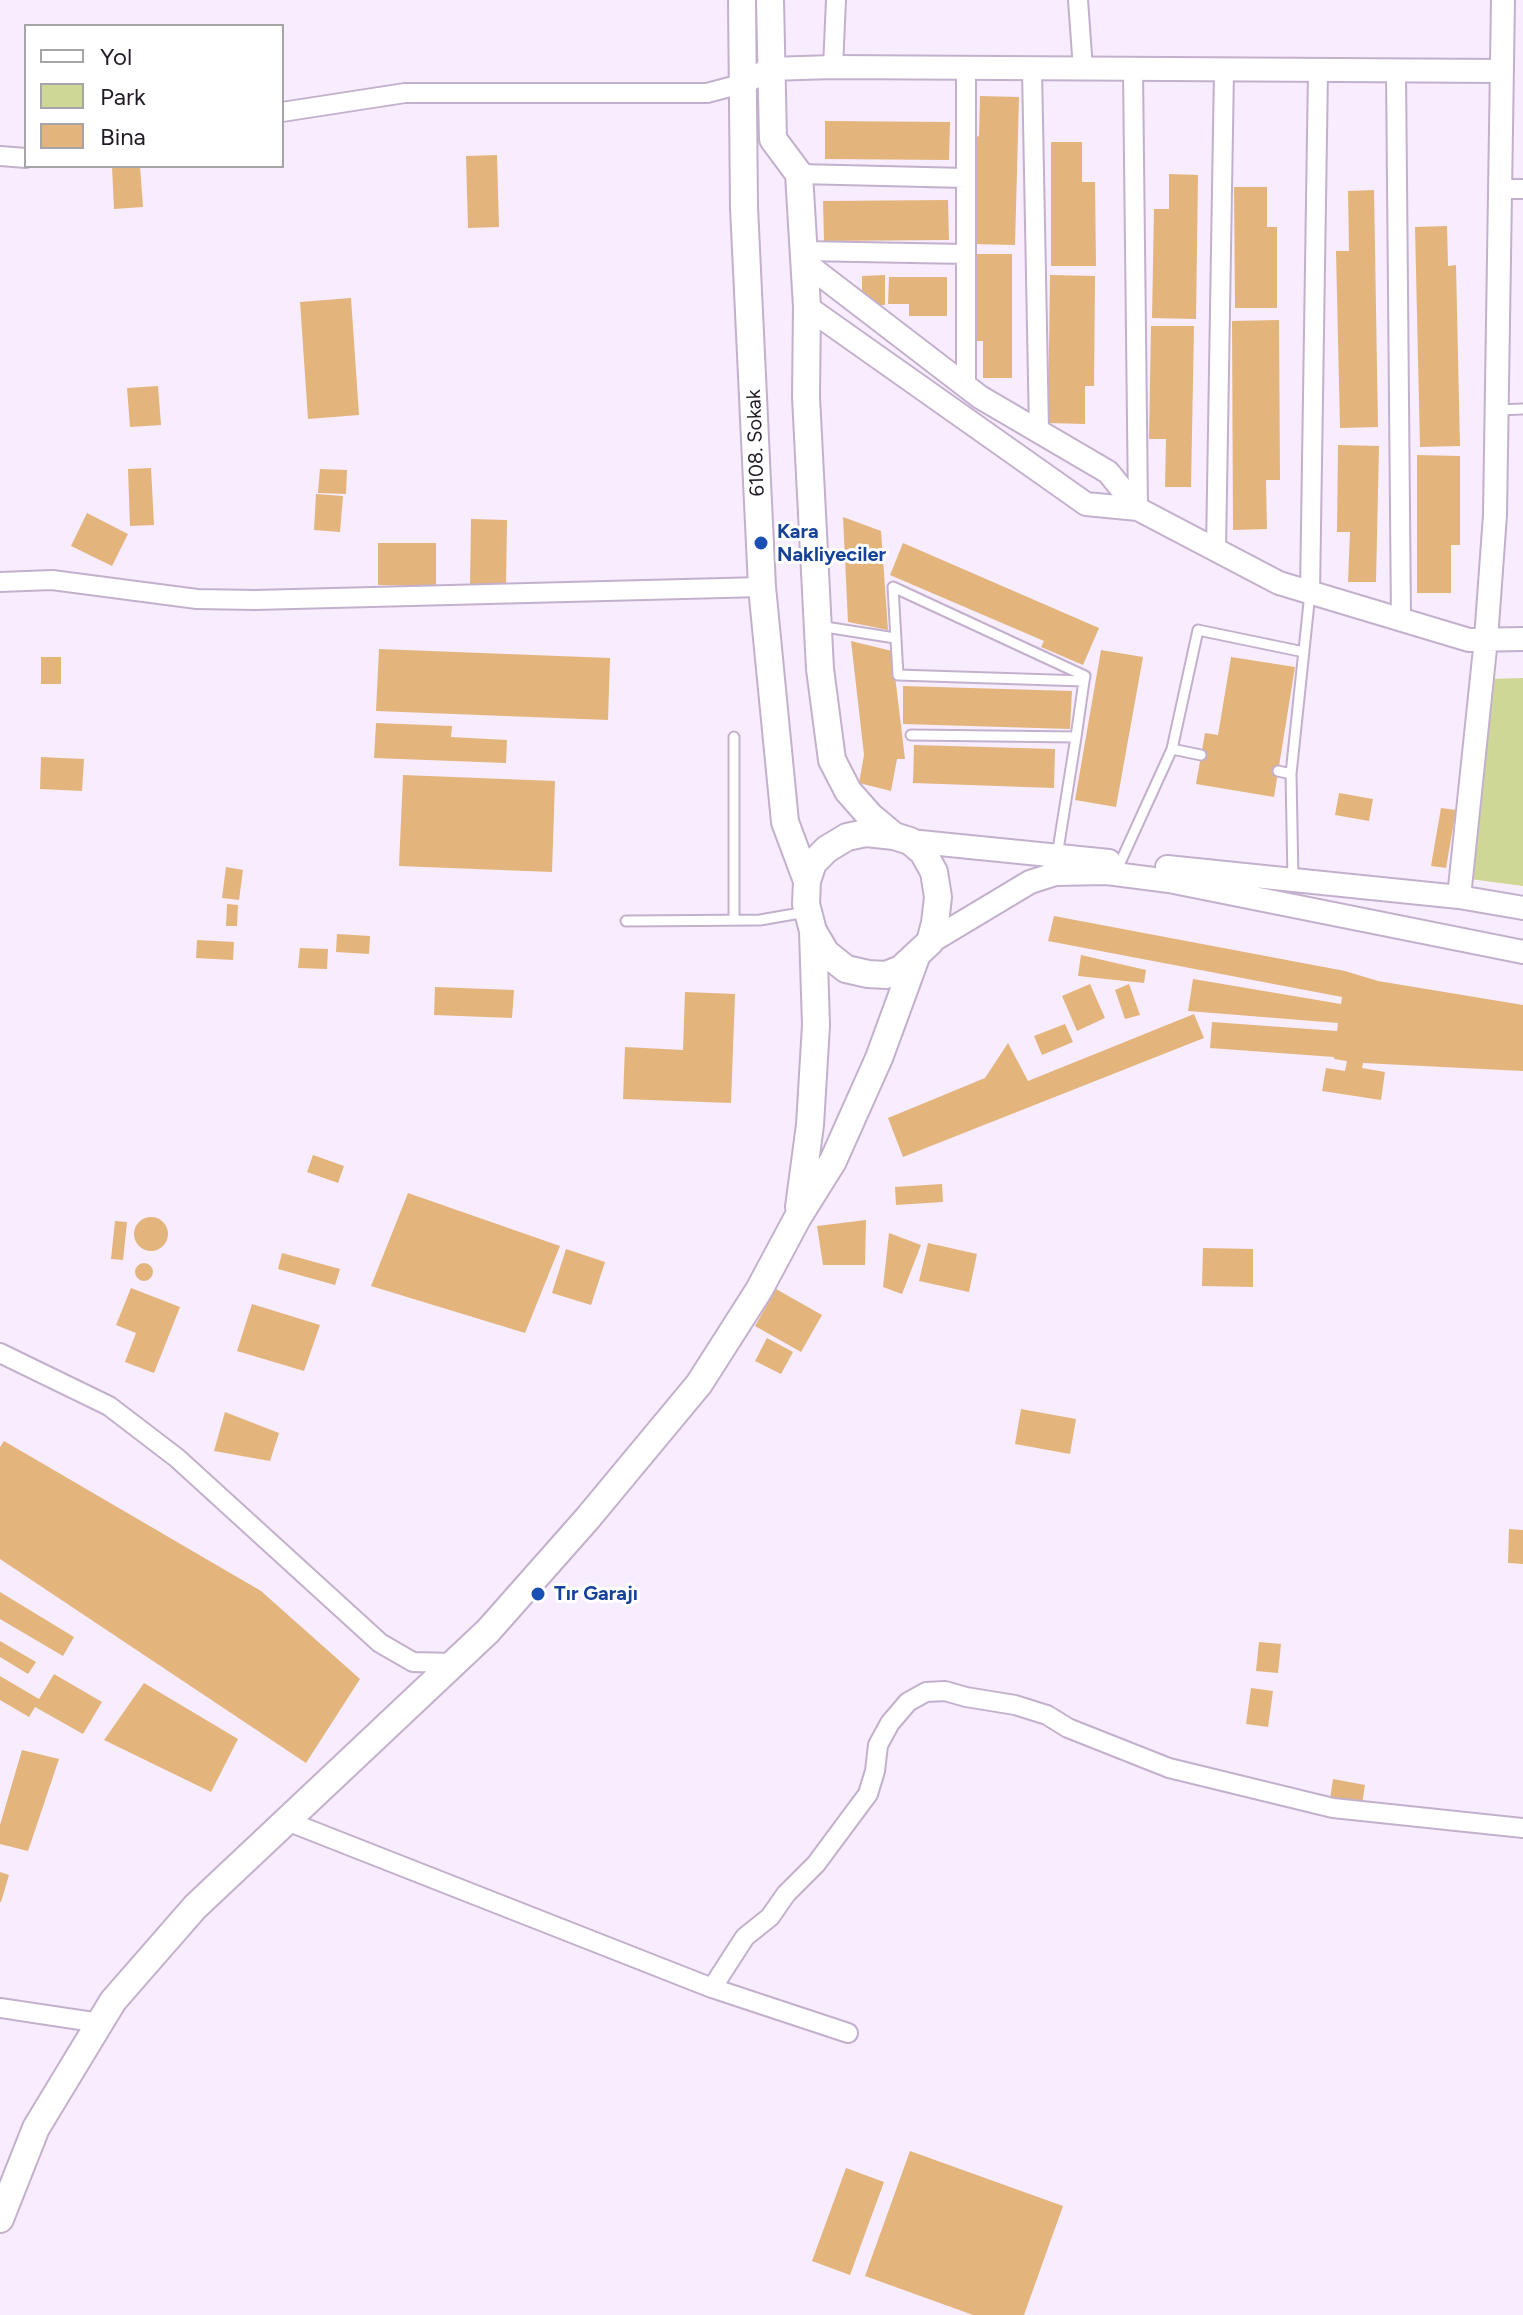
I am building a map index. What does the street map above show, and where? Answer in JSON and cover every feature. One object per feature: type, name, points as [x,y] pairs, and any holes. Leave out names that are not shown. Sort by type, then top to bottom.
[{"type":"main road","name":"6108. Sokak","points":[[742,0],[744,207],[762,587],[785,822],[807,881]]},
{"type":"main road","points":[[0,2219],[36,2128],[113,2001],[195,1907],[488,1631],[587,1519],[699,1384],[759,1290],[798,1217],[833,1161],[923,949],[938,897],[934,872],[923,852],[870,816],[848,791],[832,760],[820,669],[806,397],[807,307],[799,174],[773,139],[770,0]]},
{"type":"main road","points":[[798,1217],[810,1125],[816,1025],[807,881],[813,863],[827,849],[847,837],[866,833],[902,838]]},
{"type":"main road","points":[[810,921],[826,953],[846,969],[886,975],[901,969],[923,949]]},
{"type":"street","points":[[833,67],[836,0]]},
{"type":"street","points":[[1078,0],[1083,69]]},
{"type":"street","points":[[1459,897],[1486,639],[1512,189],[1502,71],[1503,0]]},
{"type":"street","points":[[284,112],[405,93],[707,93],[741,84],[770,69],[1502,71]]},
{"type":"street","points":[[966,69],[966,386]]},
{"type":"street","points":[[1032,69],[1039,431]]},
{"type":"street","points":[[1133,70],[1138,509]]},
{"type":"street","points":[[1216,550],[1224,70]]},
{"type":"street","points":[[1310,592],[1318,71]]},
{"type":"street","points":[[1396,71],[1401,619]]},
{"type":"street","points":[[0,156],[24,158]]},
{"type":"street","points":[[799,174],[966,178]]},
{"type":"street","points":[[804,257],[966,254]]},
{"type":"street","points":[[804,257],[966,386],[1108,472],[1138,509]]},
{"type":"street","points":[[807,307],[1086,504],[1138,509],[1279,583],[1469,640],[1523,639]]},
{"type":"street","points":[[0,582],[52,580],[197,599],[255,600],[762,587]]},
{"type":"street","points":[[902,838],[1459,897],[1523,908]]},
{"type":"street","points":[[923,949],[1030,882],[1055,874],[1107,873],[1169,881],[1523,952]]},
{"type":"street","points":[[0,1353],[109,1406],[155,1440],[380,1643],[413,1662],[454,1663]]},
{"type":"street","points":[[712,1988],[745,1937],[770,1917],[786,1894],[816,1864],[868,1794],[878,1745],[890,1723],[908,1702],[926,1692],[945,1691],[1025,1708],[1169,1768],[1333,1808],[1523,1828]]},
{"type":"street","points":[[287,1821],[712,1988],[848,2033]]},
{"type":"street","points":[[0,2008],[100,2023]]},
{"type":"lane","points":[[1497,410],[1523,409]]},
{"type":"lane","points":[[1057,856],[1085,676],[893,587],[898,675],[1084,681]]},
{"type":"lane","points":[[1293,880],[1291,774],[1310,592]]},
{"type":"lane","points":[[818,626],[895,638]]},
{"type":"lane","points":[[1120,863],[1172,749],[1198,630],[1304,652]]},
{"type":"lane","points":[[911,735],[1076,737]]},
{"type":"lane","points":[[734,737],[734,920]]},
{"type":"lane","points":[[1172,749],[1201,755]]},
{"type":"lane","points":[[1278,771],[1291,774]]},
{"type":"lane","points":[[626,921],[810,921]]},
{"type":"green space","points":[[1523,678],[1523,886],[1470,879],[1486,679]]},
{"type":"building","points":[[980,96],[1019,97],[1015,245],[970,244],[973,138],[979,136]]},
{"type":"building","points":[[825,121],[950,122],[949,160],[825,159]]},
{"type":"building","points":[[1051,142],[1082,142],[1082,182],[1095,182],[1096,266],[1051,266]]},
{"type":"building","points":[[497,155],[499,227],[468,228],[466,156]]},
{"type":"building","points":[[112,168],[140,168],[143,207],[114,209]]},
{"type":"building","points":[[1169,174],[1198,175],[1196,319],[1152,318],[1154,209],[1169,209]]},
{"type":"building","points":[[1234,187],[1267,187],[1267,227],[1277,227],[1277,308],[1235,308]]},
{"type":"building","points":[[1374,190],[1378,427],[1340,428],[1336,251],[1349,251],[1348,191]]},
{"type":"building","points":[[948,200],[949,240],[824,241],[823,201]]},
{"type":"building","points":[[1447,226],[1448,266],[1456,265],[1460,446],[1420,447],[1415,227]]},
{"type":"building","points":[[971,254],[1012,254],[1012,378],[983,378],[983,341],[970,341]]},
{"type":"building","points":[[885,275],[885,305],[862,305],[862,276]]},
{"type":"building","points":[[1050,275],[1095,276],[1094,386],[1085,386],[1085,424],[1048,423]]},
{"type":"building","points":[[889,277],[947,277],[947,316],[909,316],[909,304],[888,304]]},
{"type":"building","points":[[351,298],[359,415],[308,419],[300,302]]},
{"type":"building","points":[[1279,320],[1280,480],[1266,480],[1267,529],[1233,530],[1232,321]]},
{"type":"building","points":[[1151,326],[1194,326],[1191,487],[1165,487],[1166,439],[1149,439]]},
{"type":"building","points":[[158,386],[161,425],[130,427],[127,388]]},
{"type":"building","points":[[1338,445],[1379,446],[1376,582],[1348,582],[1350,532],[1337,532]]},
{"type":"building","points":[[1417,455],[1460,456],[1460,545],[1451,545],[1451,593],[1417,593]]},
{"type":"building","points":[[151,468],[154,525],[130,526],[128,469]]},
{"type":"building","points":[[320,469],[347,470],[346,494],[318,493]]},
{"type":"building","points":[[316,494],[343,496],[340,532],[314,530]]},
{"type":"building","points":[[87,513],[128,534],[112,566],[71,546]]},
{"type":"building","points":[[843,517],[881,531],[888,630],[848,622]]},
{"type":"building","points":[[471,519],[507,520],[506,588],[470,587]]},
{"type":"building","points":[[378,543],[436,543],[436,586],[378,585]]},
{"type":"building","points":[[903,543],[1099,628],[1083,665],[1041,647],[1044,641],[890,575]]},
{"type":"building","points":[[851,641],[892,651],[905,759],[897,759],[891,791],[859,783],[864,755]]},
{"type":"building","points":[[379,649],[610,658],[608,720],[376,711]]},
{"type":"building","points":[[1101,650],[1143,657],[1116,807],[1075,800]]},
{"type":"building","points":[[41,657],[61,657],[61,684],[41,684]]},
{"type":"building","points":[[1231,657],[1295,667],[1274,797],[1196,784],[1205,733],[1218,735]]},
{"type":"building","points":[[903,686],[1072,691],[1070,729],[903,724]]},
{"type":"building","points":[[376,723],[452,726],[451,737],[507,740],[506,763],[374,758]]},
{"type":"building","points":[[914,745],[1055,749],[1054,788],[913,783]]},
{"type":"building","points":[[41,757],[84,759],[82,791],[40,789]]},
{"type":"building","points":[[403,775],[555,781],[552,872],[399,866]]},
{"type":"building","points":[[1339,793],[1373,799],[1369,821],[1335,815]]},
{"type":"building","points":[[1441,808],[1456,810],[1446,868],[1431,866]]},
{"type":"building","points":[[226,867],[243,870],[239,900],[222,898]]},
{"type":"building","points":[[227,904],[238,905],[237,926],[226,926]]},
{"type":"building","points":[[1054,916],[1345,971],[1378,981],[1523,1005],[1523,1071],[1363,1063],[1362,1068],[1385,1072],[1381,1100],[1322,1091],[1326,1068],[1345,1071],[1347,1061],[1334,1057],[1210,1048],[1212,1022],[1337,1031],[1338,1023],[1188,1011],[1193,979],[1341,1004],[1342,997],[1048,941]]},
{"type":"building","points":[[337,934],[370,936],[369,954],[336,952]]},
{"type":"building","points":[[197,940],[234,942],[233,960],[196,958]]},
{"type":"building","points":[[300,948],[328,949],[327,969],[298,968]]},
{"type":"building","points":[[1081,955],[1146,970],[1144,983],[1078,976]]},
{"type":"building","points":[[1090,984],[1105,1018],[1077,1031],[1062,996]]},
{"type":"building","points":[[1129,984],[1140,1015],[1125,1019],[1115,990]]},
{"type":"building","points":[[435,987],[514,990],[512,1018],[434,1015]]},
{"type":"building","points":[[685,992],[735,994],[731,1103],[623,1099],[625,1047],[683,1050]]},
{"type":"building","points":[[1194,1014],[1204,1038],[903,1157],[888,1118],[985,1078],[1008,1043],[1028,1081]]},
{"type":"building","points":[[1065,1024],[1073,1042],[1042,1055],[1034,1036]]},
{"type":"building","points":[[313,1155],[344,1166],[338,1183],[307,1172]]},
{"type":"building","points":[[942,1184],[943,1202],[896,1205],[895,1187]]},
{"type":"building","points":[[408,1193],[560,1246],[525,1333],[371,1286]]},
{"type":"building","points":[[151,1217],[163,1222],[168,1234],[163,1246],[151,1251],[139,1246],[134,1234],[139,1222]]},
{"type":"building","points":[[866,1220],[865,1265],[823,1265],[817,1226]]},
{"type":"building","points":[[115,1221],[127,1222],[123,1260],[111,1259]]},
{"type":"building","points":[[889,1233],[921,1245],[902,1294],[883,1287]]},
{"type":"building","points":[[928,1243],[977,1254],[969,1292],[919,1281]]},
{"type":"building","points":[[1203,1248],[1253,1249],[1253,1287],[1202,1286]]},
{"type":"building","points":[[566,1249],[605,1262],[591,1305],[552,1293]]},
{"type":"building","points":[[282,1253],[340,1269],[335,1285],[278,1269]]},
{"type":"building","points":[[144,1263],[153,1272],[144,1281],[135,1272]]},
{"type":"building","points":[[131,1288],[180,1307],[154,1373],[125,1362],[136,1333],[116,1325]]},
{"type":"building","points":[[776,1289],[822,1315],[801,1352],[755,1326]]},
{"type":"building","points":[[252,1304],[320,1325],[304,1371],[237,1351]]},
{"type":"building","points":[[767,1338],[793,1352],[781,1374],[755,1361]]},
{"type":"building","points":[[1021,1409],[1076,1419],[1070,1454],[1015,1444]]},
{"type":"building","points":[[225,1412],[279,1433],[270,1461],[214,1451]]},
{"type":"building","points":[[4,1441],[261,1591],[360,1679],[306,1763],[0,1559],[0,1447]]},
{"type":"building","points":[[1509,1529],[1523,1530],[1523,1564],[1508,1563]]},
{"type":"building","points":[[0,1592],[74,1637],[63,1656],[0,1619]]},
{"type":"building","points":[[0,1641],[36,1662],[28,1674],[0,1657]]},
{"type":"building","points":[[1259,1642],[1281,1644],[1278,1673],[1256,1671]]},
{"type":"building","points":[[54,1674],[102,1702],[83,1734],[35,1707],[29,1717],[0,1700],[0,1676],[39,1699]]},
{"type":"building","points":[[144,1683],[238,1739],[211,1792],[104,1740]]},
{"type":"building","points":[[1251,1688],[1273,1691],[1268,1727],[1246,1724]]},
{"type":"building","points":[[22,1750],[59,1759],[28,1851],[0,1844],[0,1825]]},
{"type":"building","points":[[1333,1779],[1365,1785],[1362,1804],[1330,1799]]},
{"type":"building","points":[[0,1872],[9,1875],[1,1902],[0,1902]]},
{"type":"building","points":[[910,2151],[1063,2206],[1024,2315],[973,2315],[865,2276]]},
{"type":"building","points":[[846,2168],[884,2182],[850,2275],[812,2261]]},
{"type":"place","name":"Kara Nakliyeciler","points":[[761,543]]},
{"type":"place","name":"Tır Garajı","points":[[538,1594]]}]
